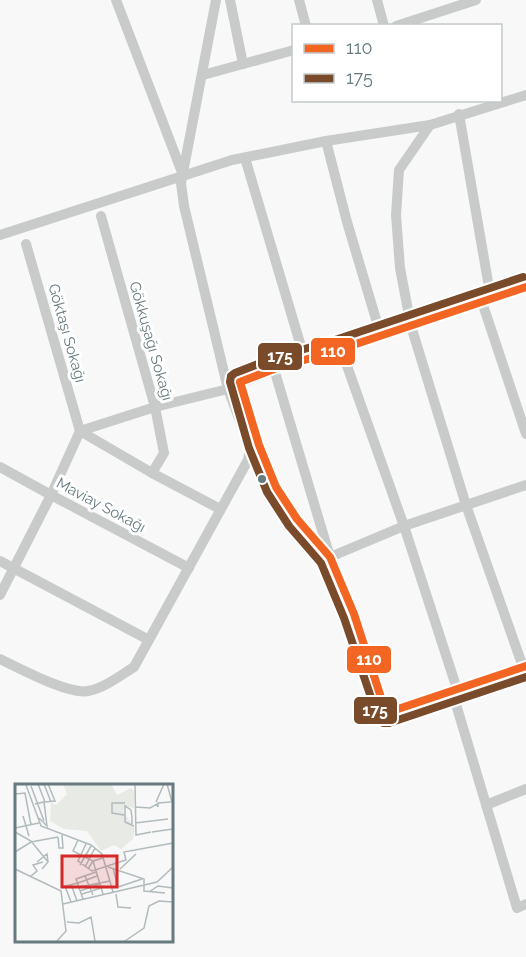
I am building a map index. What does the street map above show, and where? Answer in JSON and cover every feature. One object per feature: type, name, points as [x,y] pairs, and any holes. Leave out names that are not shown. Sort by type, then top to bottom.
[{"type":"street","points":[[116,0],[183,176]]},
{"type":"street","points":[[0,659],[69,690],[87,691],[134,668],[248,459],[250,448],[228,389],[183,206],[181,183],[216,0]]},
{"type":"street","points":[[230,0],[243,64]]},
{"type":"street","points":[[299,0],[305,24]]},
{"type":"street","points":[[377,0],[383,24]]},
{"type":"street","points":[[401,24],[455,3],[476,0]]},
{"type":"street","points":[[203,75],[292,51]]},
{"type":"street","points":[[502,102],[526,95]]},
{"type":"street","points":[[0,235],[245,158],[326,141],[430,125],[501,102]]},
{"type":"street","points":[[459,114],[487,300],[526,434]]},
{"type":"street","points":[[274,369],[330,557],[354,614],[386,713],[524,666],[466,505],[411,326],[400,268],[396,215],[399,170],[430,125]]},
{"type":"street","points":[[326,141],[381,336]]},
{"type":"street","points":[[245,158],[305,360]]},
{"type":"street","name":"Gökkuşağı Sokağı","points":[[101,216],[155,407],[164,453],[152,473]]},
{"type":"street","name":"Göktaşı Sokağı","points":[[26,244],[80,431]]},
{"type":"street","points":[[0,595],[51,495],[80,431],[155,407],[228,389],[274,369],[526,287]]},
{"type":"street","points":[[341,349],[404,526],[517,908],[526,904]]},
{"type":"street","points":[[240,382],[276,487],[297,519],[330,557]]},
{"type":"street","points":[[80,431],[220,509]]},
{"type":"street","name":"Maviay Sokağı","points":[[0,467],[189,567]]},
{"type":"street","points":[[330,557],[404,526],[526,485]]},
{"type":"street","points":[[0,561],[149,640]]},
{"type":"street","points":[[486,805],[526,789]]},
{"type":"transit line","name":"175","points":[[523,277],[271,359],[235,373],[231,376],[230,382],[249,448],[267,492],[289,526],[321,563],[344,618],[379,721],[389,723],[526,677]]},
{"type":"transit line","name":"110","points":[[526,287],[240,382],[259,445],[276,487],[297,519],[330,557],[354,614],[386,713],[526,666]]}]
